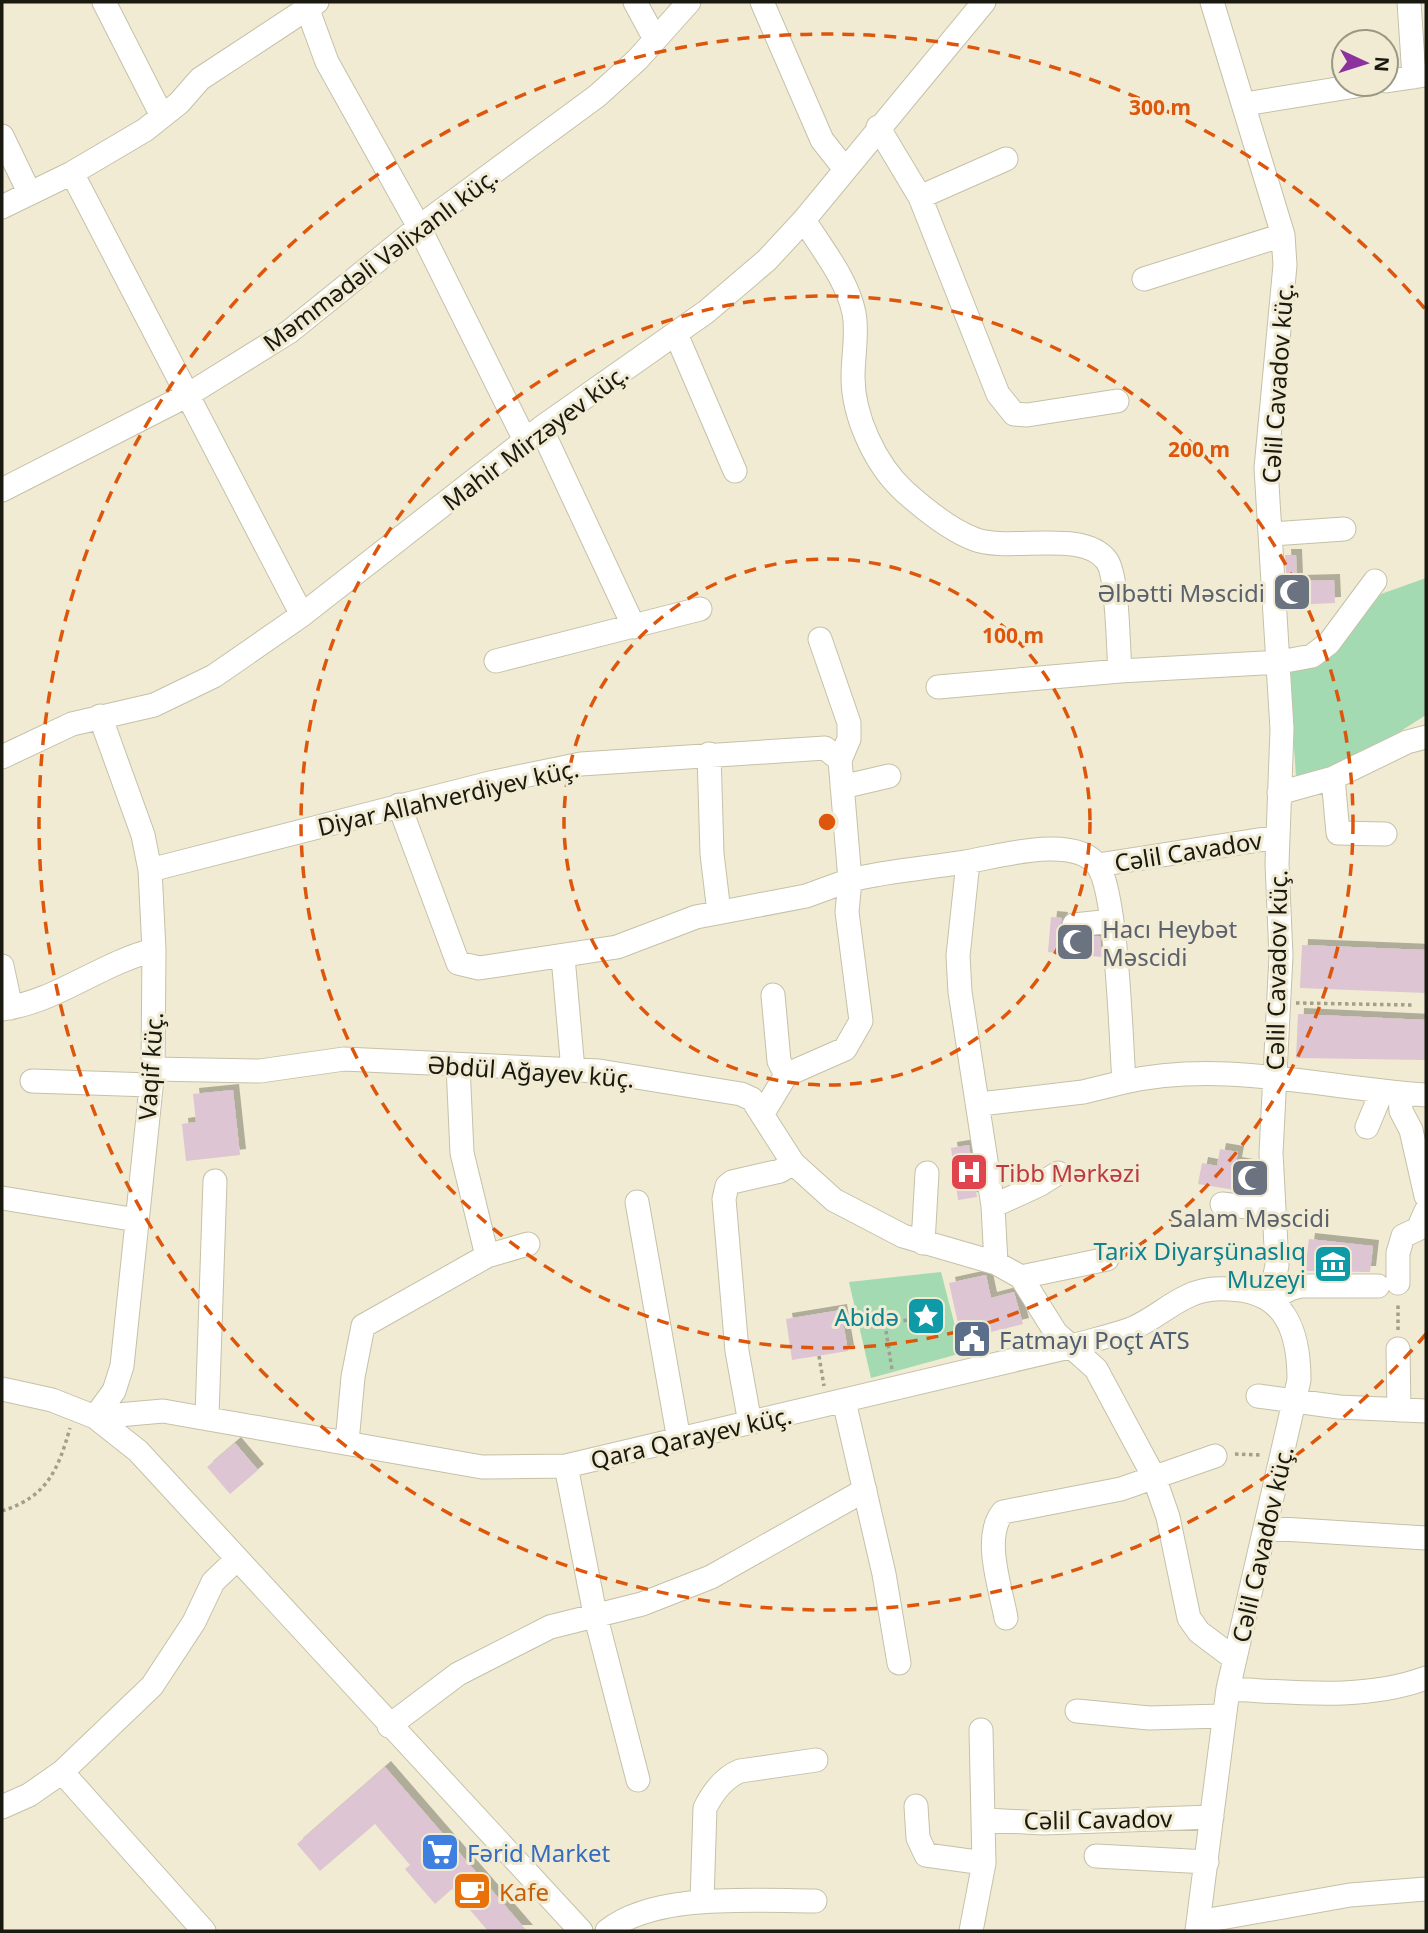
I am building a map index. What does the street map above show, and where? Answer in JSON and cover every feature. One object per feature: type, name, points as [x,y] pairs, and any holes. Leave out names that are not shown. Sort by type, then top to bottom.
[{"type":"street","points":[[104,2],[162,116]]},
{"type":"street","points":[[635,2],[655,39]]},
{"type":"street","name":"Məmmədəli Vəlixanlı küç.","points":[[2,490],[186,396],[289,332],[419,227],[597,96],[689,2]]},
{"type":"street","points":[[762,2],[822,140],[844,168]]},
{"type":"street","name":"Mahir Mirzəyev küç.","points":[[2,757],[51,732],[100,716],[154,705],[183,694],[302,615],[533,434],[676,334],[766,260],[804,220],[844,168],[984,2]]},
{"type":"street","name":"Cəlil Cavadov küç.","points":[[1198,1927],[1223,1716],[1296,1400],[1299,1358],[1296,1340],[1282,1312],[1270,1300],[1277,1265],[1272,1210],[1274,1076],[1280,1002],[1280,662],[1266,468],[1285,265],[1283,235],[1212,2]]},
{"type":"street","points":[[1400,79],[1420,76],[1409,2]]},
{"type":"street","points":[[2,207],[72,173],[123,144],[162,116],[200,79],[309,4],[327,62],[533,434],[634,627]]},
{"type":"street","points":[[1245,104],[1330,90]]},
{"type":"street","points":[[878,128],[920,197],[998,394],[1014,414],[1027,415],[1117,401]]},
{"type":"street","points":[[2,136],[30,192]]},
{"type":"street","points":[[920,197],[1006,159]]},
{"type":"street","points":[[72,173],[302,615]]},
{"type":"street","points":[[804,220],[846,287],[854,312],[855,401],[864,429],[888,474],[906,492],[975,540],[1094,548],[1107,561],[1113,577],[1120,671]]},
{"type":"street","points":[[1144,279],[1283,235]]},
{"type":"street","points":[[676,334],[735,471]]},
{"type":"street","points":[[1272,534],[1344,529]]},
{"type":"street","points":[[938,687],[1120,671],[1280,662],[1312,656],[1329,643],[1375,581]]},
{"type":"street","points":[[496,661],[700,609]]},
{"type":"street","points":[[763,1113],[786,1075],[845,1049],[861,1021],[847,912],[850,880],[839,760],[849,739],[849,723],[820,639]]},
{"type":"street","name":"Vaqif küç.","points":[[85,1413],[114,1391],[122,1366],[152,1077],[154,950],[150,870],[143,835],[100,716]]},
{"type":"street","points":[[1279,793],[1333,778],[1407,742],[1426,737]]},
{"type":"street","name":"Diyar Allahverdiyev küç.","points":[[150,870],[399,805],[581,764],[825,748],[839,760]]},
{"type":"street","points":[[709,754],[712,854],[719,912]]},
{"type":"street","points":[[842,788],[889,776]]},
{"type":"street","points":[[1333,778],[1338,833],[1385,834]]},
{"type":"street","points":[[399,805],[458,963],[479,968],[617,947],[696,917],[806,896],[850,880],[968,862],[1026,849],[1064,850],[1085,855],[1098,865],[1106,888],[1112,921],[1124,1082]]},
{"type":"street","name":"Cəlil Cavadov","points":[[1098,865],[1121,859],[1278,837]]},
{"type":"street","points":[[968,862],[958,956],[960,992],[980,1104],[993,1206],[996,1263]]},
{"type":"street","points":[[1074,925],[1112,921]]},
{"type":"street","points":[[2,966],[6,1008],[50,994],[128,956],[154,950]]},
{"type":"street","points":[[563,957],[573,1070]]},
{"type":"street","points":[[773,995],[779,1061],[786,1075]]},
{"type":"street","name":"Əbdül Ağayev küç.","points":[[32,1080],[260,1071],[344,1059],[599,1071],[741,1094],[752,1099],[793,1163],[834,1200],[923,1243],[996,1263],[1021,1277],[1056,1333],[1096,1369],[1154,1477],[1168,1517],[1189,1618],[1199,1632],[1235,1659]]},
{"type":"street","points":[[458,1065],[462,1153],[487,1256]]},
{"type":"street","points":[[980,1104],[1083,1092],[1124,1082],[1194,1073],[1274,1076],[1426,1095]]},
{"type":"street","points":[[1367,1128],[1391,1092]]},
{"type":"street","points":[[1391,1092],[1412,1130],[1426,1196]]},
{"type":"street","points":[[750,1423],[737,1351],[724,1199],[727,1186],[732,1182],[780,1171],[793,1163]]},
{"type":"street","points":[[993,1206],[1039,1185],[1058,1172]]},
{"type":"street","points":[[923,1243],[927,1173]]},
{"type":"street","points":[[207,1416],[215,1181]]},
{"type":"street","points":[[2,1198],[137,1220]]},
{"type":"street","points":[[637,1202],[679,1440]]},
{"type":"street","points":[[1222,1204],[1272,1210]]},
{"type":"street","points":[[1270,1300],[1301,1286],[1388,1285],[1403,1236],[1418,1229],[1426,1210]]},
{"type":"street","points":[[347,1442],[353,1377],[363,1326],[487,1256],[528,1244]]},
{"type":"street","points":[[1021,1277],[1107,1259]]},
{"type":"street","name":"Qara Qarayev küç.","points":[[2,1389],[85,1413],[163,1410],[482,1467],[566,1466],[1069,1347],[1129,1329],[1201,1291],[1238,1289],[1270,1300]]},
{"type":"street","points":[[1398,1349],[1399,1410]]},
{"type":"street","points":[[1258,1396],[1339,1407],[1426,1411]]},
{"type":"street","points":[[835,1403],[865,1490],[884,1574],[899,1663]]},
{"type":"street","name":"Qara Qarayev küç.","points":[[85,1413],[138,1451],[581,1931]]},
{"type":"street","points":[[1006,1618],[994,1547],[995,1521],[1003,1512],[1093,1496],[1215,1456]]},
{"type":"street","points":[[566,1466],[595,1614],[638,1780]]},
{"type":"street","points":[[389,1726],[458,1674],[551,1626],[642,1604],[711,1577],[865,1490]]},
{"type":"street","points":[[1265,1528],[1426,1538]]},
{"type":"street","points":[[2,1807],[29,1795],[62,1772],[152,1686],[194,1622],[213,1582],[237,1559]]},
{"type":"street","points":[[1228,1689],[1300,1693],[1382,1691],[1426,1678]]},
{"type":"street","points":[[1077,1711],[1149,1718],[1223,1716]]},
{"type":"street","points":[[971,1931],[984,1863],[981,1730]]},
{"type":"street","points":[[702,1900],[705,1808],[711,1794],[729,1775],[740,1771],[816,1760]]},
{"type":"street","points":[[62,1772],[204,1931]]},
{"type":"street","points":[[916,1806],[918,1838],[926,1855],[984,1863]]},
{"type":"street","name":"Cəlil Cavadov","points":[[985,1820],[1043,1823],[1212,1817]]},
{"type":"street","name":"Cəlil Cavadov","points":[[1096,1856],[1207,1862]]},
{"type":"street","points":[[1198,1927],[1350,1895],[1426,1889]]},
{"type":"street","points":[[607,1931],[632,1916],[702,1900],[815,1901]]},
{"type":"path","points":[[1280,1002],[1412,1005]]},
{"type":"path","points":[[1388,1285],[1398,1349]]},
{"type":"path","points":[[869,1327],[918,1318]]},
{"type":"path","points":[[885,1324],[895,1390]]},
{"type":"path","points":[[819,1356],[835,1403]]},
{"type":"path","points":[[2,1511],[31,1497],[46,1486],[85,1413]]},
{"type":"path","points":[[1215,1456],[1282,1456]]},
{"type":"green space","points":[[1426,578],[1426,715],[1352,762],[1296,777],[1289,671],[1326,660],[1381,594]]},
{"type":"green space","points":[[941,1272],[962,1353],[871,1378],[849,1282]]},
{"type":"building","points":[[1285,555],[1296,555],[1297,581],[1334,580],[1335,603],[1288,605]]},
{"type":"building","points":[[1051,917],[1062,918],[1060,927],[1069,938],[1100,936],[1102,957],[1048,952]]},
{"type":"building","points":[[1302,945],[1426,950],[1426,993],[1300,988]]},
{"type":"building","points":[[1298,1014],[1426,1020],[1425,1060],[1296,1058]]},
{"type":"building","points":[[233,1090],[240,1155],[186,1161],[182,1124],[196,1122],[193,1094]]},
{"type":"building","points":[[969,1145],[977,1197],[958,1200],[951,1148]]},
{"type":"building","points":[[1220,1149],[1238,1152],[1236,1163],[1258,1167],[1259,1194],[1198,1184],[1202,1163],[1217,1166]]},
{"type":"building","points":[[1309,1239],[1373,1246],[1370,1272],[1305,1271]]},
{"type":"building","points":[[986,1275],[991,1298],[1014,1292],[1023,1324],[979,1335],[983,1351],[965,1355],[949,1283]]},
{"type":"building","points":[[841,1310],[848,1351],[792,1360],[786,1319]]},
{"type":"building","points":[[235,1443],[258,1470],[230,1494],[207,1467]]},
{"type":"building","points":[[385,1767],[527,1931],[488,1931],[452,1889],[435,1904],[405,1869],[410,1865],[375,1824],[320,1871],[297,1844]]},
{"type":"place","name":"Əlbətti Məscidi","points":[[1292,592]]},
{"type":"place","name":"Hacı Heybət Məscidi","points":[[1075,942]]},
{"type":"place","name":"Tibb Mərkəzi","points":[[969,1172]]},
{"type":"place","name":"Salam Məscidi","points":[[1250,1178]]},
{"type":"place","name":"Tarix Diyarşünaslıq Muzeyi","points":[[1333,1264]]},
{"type":"place","name":"Abidə","points":[[926,1316]]},
{"type":"place","name":"Fatmayı Poçt ATS","points":[[972,1339]]},
{"type":"place","name":"Fərid Market","points":[[440,1852]]},
{"type":"place","name":"Kafe","points":[[472,1891]]}]
